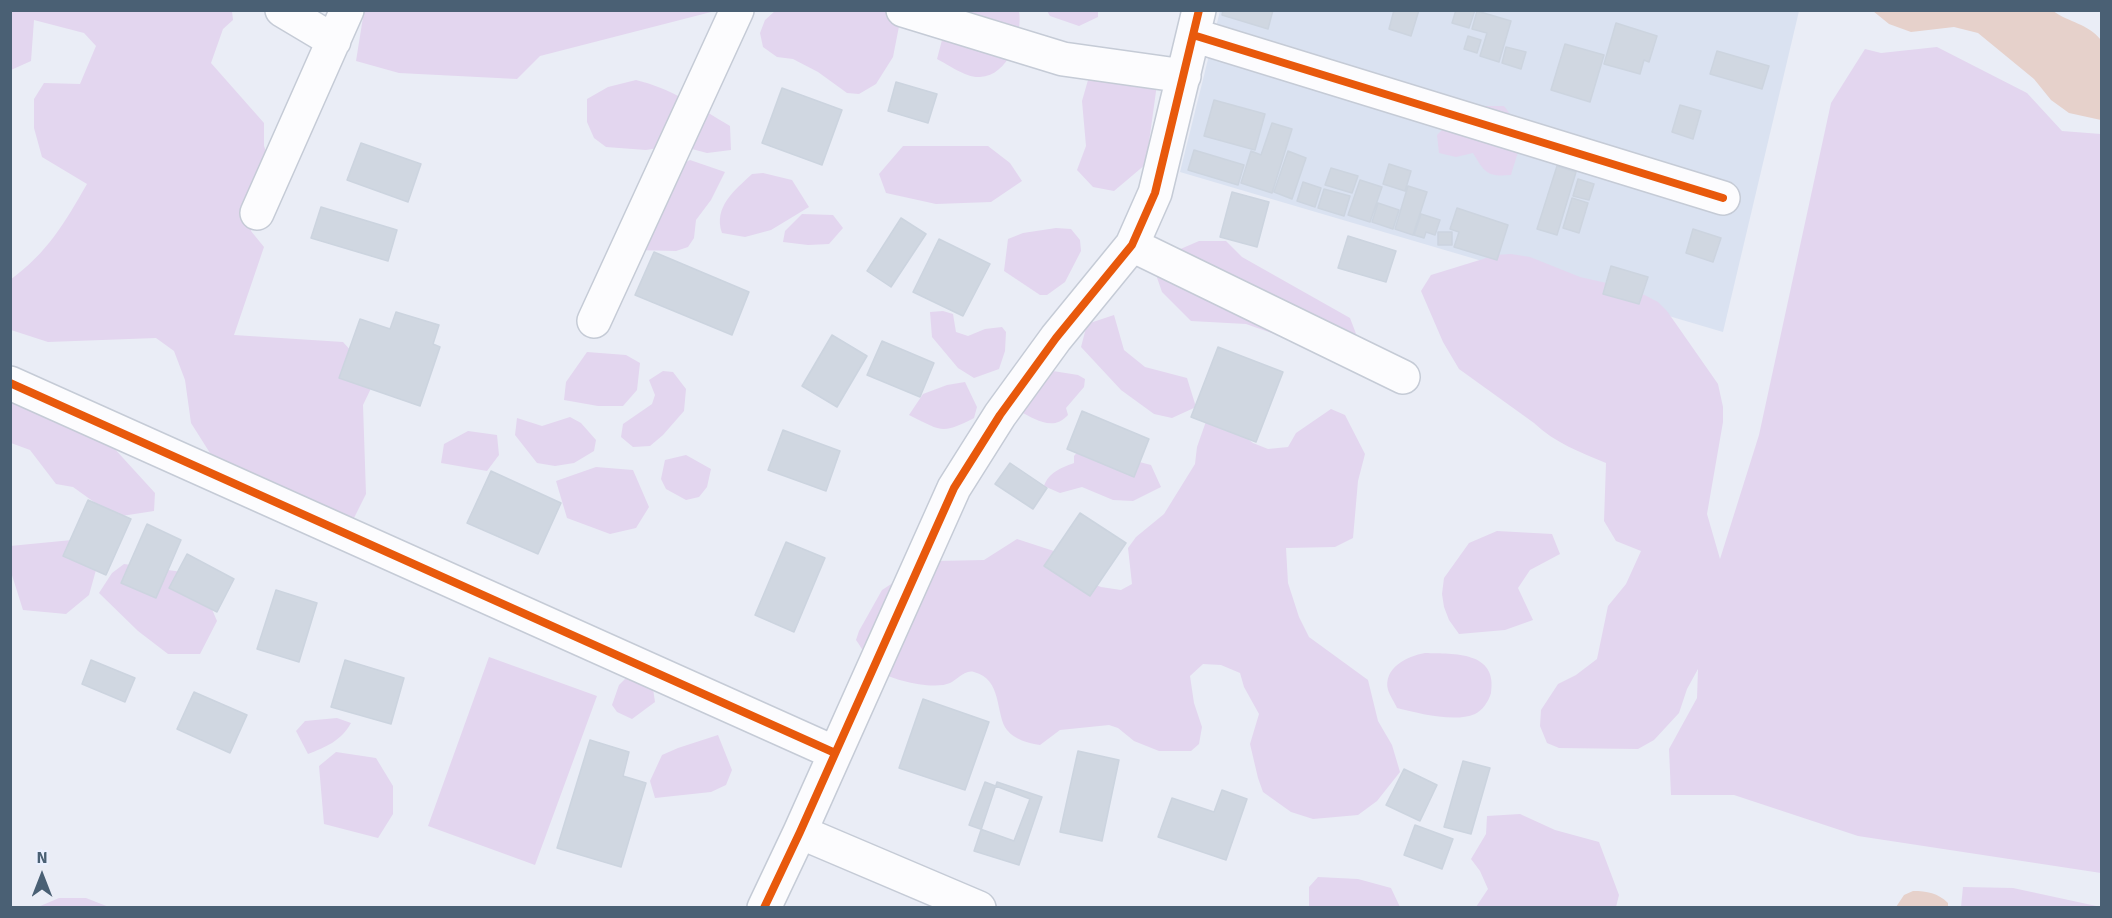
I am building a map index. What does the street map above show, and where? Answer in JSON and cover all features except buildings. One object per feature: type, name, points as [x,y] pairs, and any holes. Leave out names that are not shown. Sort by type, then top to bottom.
[{"type":"street","points":[[282,10],[334,41]]},
{"type":"street","points":[[257,213],[347,10]]},
{"type":"street","points":[[594,321],[737,10]]},
{"type":"street","points":[[903,10],[1063,58],[1184,76]]},
{"type":"street","points":[[764,908],[954,488],[1000,415],[1056,338],[1132,245],[1155,193],[1196,23],[1723,198]]},
{"type":"street","points":[[1132,245],[1403,376]]},
{"type":"street","points":[[10,382],[835,753]]},
{"type":"street","points":[[800,832],[979,908]]},
{"type":"shaded area","points":[[364,10],[715,11],[540,56],[517,79],[399,73],[356,61]]},
{"type":"shaded area","points":[[11,11],[232,11],[233,20],[223,29],[211,63],[264,123],[264,146],[276,178],[251,231],[264,247],[234,335],[343,342],[376,378],[363,405],[366,494],[353,520],[235,477],[210,453],[191,423],[185,380],[174,351],[156,338],[48,342],[11,330],[10,280],[45,248],[71,212],[87,184],[42,157],[34,128],[34,99],[44,83],[80,84],[96,46],[84,33],[34,20],[31,61],[11,70]]},
{"type":"shaded area","points":[[775,11],[902,11],[893,57],[876,84],[859,94],[847,93],[818,72],[793,59],[777,57],[763,47],[760,33],[765,20]]},
{"type":"shaded area","points":[[947,11],[1019,11],[1019,30],[1016,41],[1012,52],[999,69],[990,75],[975,77],[937,59],[947,21]]},
{"type":"shaded area","points":[[1047,11],[1098,11],[1098,17],[1079,26],[1050,16]]},
{"type":"shaded area","points":[[1220,11],[1799,11],[1723,332],[1180,172]]},
{"type":"shaded area","points":[[1873,11],[2053,11],[2090,30],[2101,40],[2101,120],[2069,113],[2051,100],[2034,79],[1978,33],[1954,27],[1911,32],[1889,24]]},
{"type":"shaded area","points":[[1937,47],[2027,93],[2062,131],[2101,134],[2101,873],[1858,836],[1734,795],[1671,795],[1669,749],[1697,698],[1698,669],[1687,689],[1679,713],[1654,740],[1638,749],[1559,748],[1547,743],[1540,726],[1541,710],[1558,684],[1576,675],[1597,659],[1608,606],[1626,584],[1641,551],[1616,541],[1604,521],[1606,463],[1550,436],[1459,369],[1443,342],[1421,291],[1431,275],[1496,255],[1511,254],[1530,257],[1580,277],[1633,289],[1658,302],[1667,311],[1718,384],[1723,407],[1723,422],[1707,514],[1720,559],[1759,435],[1831,103],[1865,49],[1881,53]]},
{"type":"shaded area","points":[[1090,73],[1157,84],[1146,164],[1114,191],[1093,187],[1077,170],[1086,146],[1082,101]]},
{"type":"shaded area","points":[[636,80],[673,93],[730,126],[731,150],[707,153],[677,145],[646,150],[606,147],[594,138],[587,122],[587,99],[608,87]]},
{"type":"shaded area","points":[[1476,106],[1504,106],[1516,124],[1520,139],[1511,175],[1497,175],[1488,172],[1473,153],[1456,157],[1439,153],[1437,135],[1457,115]]},
{"type":"shaded area","points":[[903,146],[988,146],[1010,163],[1022,181],[991,202],[936,204],[886,193],[879,174]]},
{"type":"shaded area","points":[[690,160],[725,172],[711,200],[696,220],[694,238],[688,247],[676,251],[634,250],[669,170]]},
{"type":"shaded area","points":[[763,173],[792,180],[809,207],[771,230],[745,237],[722,233],[720,215],[727,200],[752,174]]},
{"type":"shaded area","points":[[802,214],[833,215],[843,228],[829,244],[808,245],[783,242],[785,231]]},
{"type":"shaded area","points":[[1056,228],[1071,229],[1080,240],[1081,251],[1065,282],[1047,295],[1040,295],[1004,271],[1008,239],[1023,233]]},
{"type":"shaded area","points":[[1199,241],[1226,241],[1242,257],[1350,318],[1358,339],[1317,349],[1246,324],[1191,321],[1162,292],[1154,269],[1162,257]]},
{"type":"shaded area","points":[[943,311],[953,314],[956,332],[968,336],[985,329],[1002,327],[1006,332],[1005,351],[999,369],[974,378],[958,368],[932,337],[930,312]]},
{"type":"shaded area","points":[[1114,315],[1124,350],[1145,367],[1187,378],[1196,407],[1172,418],[1154,414],[1121,390],[1081,347],[1087,324]]},
{"type":"shaded area","points":[[587,352],[626,355],[640,363],[637,390],[623,406],[598,406],[564,400],[566,382]]},
{"type":"shaded area","points":[[663,371],[673,372],[686,389],[684,411],[650,446],[633,447],[621,437],[623,424],[652,404],[655,395],[649,380]]},
{"type":"shaded area","points":[[1053,371],[1078,375],[1085,379],[1084,387],[1066,408],[1068,415],[1056,423],[1050,423],[1019,411],[1042,374]]},
{"type":"shaded area","points":[[965,382],[977,407],[974,418],[955,427],[942,429],[909,415],[923,394],[947,385]]},
{"type":"shaded area","points":[[10,395],[113,447],[155,493],[154,511],[115,517],[73,487],[56,484],[30,450],[11,443]]},
{"type":"shaded area","points":[[1331,409],[1345,415],[1365,454],[1358,481],[1353,538],[1335,547],[1286,548],[1288,583],[1299,617],[1309,637],[1368,680],[1378,721],[1392,745],[1400,772],[1377,801],[1358,815],[1313,819],[1291,812],[1263,792],[1250,744],[1259,714],[1244,687],[1240,673],[1221,665],[1203,664],[1190,676],[1194,703],[1202,727],[1199,744],[1191,751],[1159,751],[1134,741],[1118,728],[1109,725],[1060,730],[1040,745],[1018,739],[1007,730],[994,689],[983,676],[971,671],[943,685],[924,685],[903,681],[878,670],[856,640],[882,590],[911,571],[937,561],[984,560],[1017,539],[1060,553],[1074,576],[1101,587],[1121,590],[1132,584],[1128,548],[1136,537],[1164,514],[1195,464],[1197,447],[1210,410],[1253,443],[1268,449],[1288,447],[1296,433]]},
{"type":"shaded area","points":[[570,417],[581,423],[596,440],[594,451],[574,463],[555,466],[537,463],[515,435],[517,418],[542,426]]},
{"type":"shaded area","points":[[468,431],[497,435],[499,455],[487,471],[441,463],[444,444]]},
{"type":"shaded area","points":[[1082,447],[1151,465],[1161,487],[1133,501],[1113,500],[1082,487],[1060,493],[1044,486],[1052,474],[1074,463],[1074,456]]},
{"type":"shaded area","points":[[686,455],[711,469],[707,487],[699,497],[686,500],[666,489],[661,479],[665,460]]},
{"type":"shaded area","points":[[596,467],[633,470],[649,507],[636,528],[610,534],[567,518],[556,481]]},
{"type":"shaded area","points":[[1497,531],[1552,534],[1560,554],[1530,570],[1518,588],[1533,620],[1505,630],[1459,634],[1449,620],[1444,607],[1442,594],[1444,578],[1469,543]]},
{"type":"shaded area","points":[[72,540],[96,570],[89,595],[66,614],[23,610],[11,572],[10,546]]},
{"type":"shaded area","points":[[124,564],[197,574],[217,621],[200,654],[168,654],[138,631],[99,593],[112,573]]},
{"type":"shaded area","points":[[1425,653],[1472,658],[1481,662],[1488,669],[1491,693],[1478,713],[1457,718],[1397,708],[1388,690],[1389,675],[1404,660]]},
{"type":"shaded area","points":[[489,657],[597,696],[535,865],[428,826]]},
{"type":"shaded area","points":[[631,673],[652,682],[655,702],[632,719],[617,712],[612,705],[619,685]]},
{"type":"shaded area","points":[[337,718],[351,723],[338,739],[308,754],[296,731],[305,721]]},
{"type":"shaded area","points":[[718,735],[732,770],[726,785],[711,792],[655,798],[650,781],[662,755]]},
{"type":"shaded area","points":[[336,752],[376,758],[393,786],[393,814],[378,838],[324,824],[319,766]]},
{"type":"shaded area","points":[[1520,814],[1555,830],[1599,842],[1619,895],[1616,907],[1476,907],[1488,889],[1480,871],[1471,859],[1486,834],[1487,816]]},
{"type":"shaded area","points":[[1318,877],[1358,879],[1391,888],[1400,907],[1309,907],[1309,887]]},
{"type":"shaded area","points":[[1963,887],[2013,888],[2101,907],[1961,907]]},
{"type":"shaded area","points":[[1913,891],[1936,895],[1948,903],[1948,907],[1896,907],[1904,895]]},
{"type":"shaded area","points":[[59,898],[86,898],[109,907],[38,907]]},
{"type":"cycle path","points":[[764,908],[954,488],[1000,415],[1056,338],[1132,245],[1155,193],[1199,10]]},
{"type":"cycle path","points":[[1193,35],[1723,198]]},
{"type":"cycle path","points":[[10,383],[835,753]]}]
